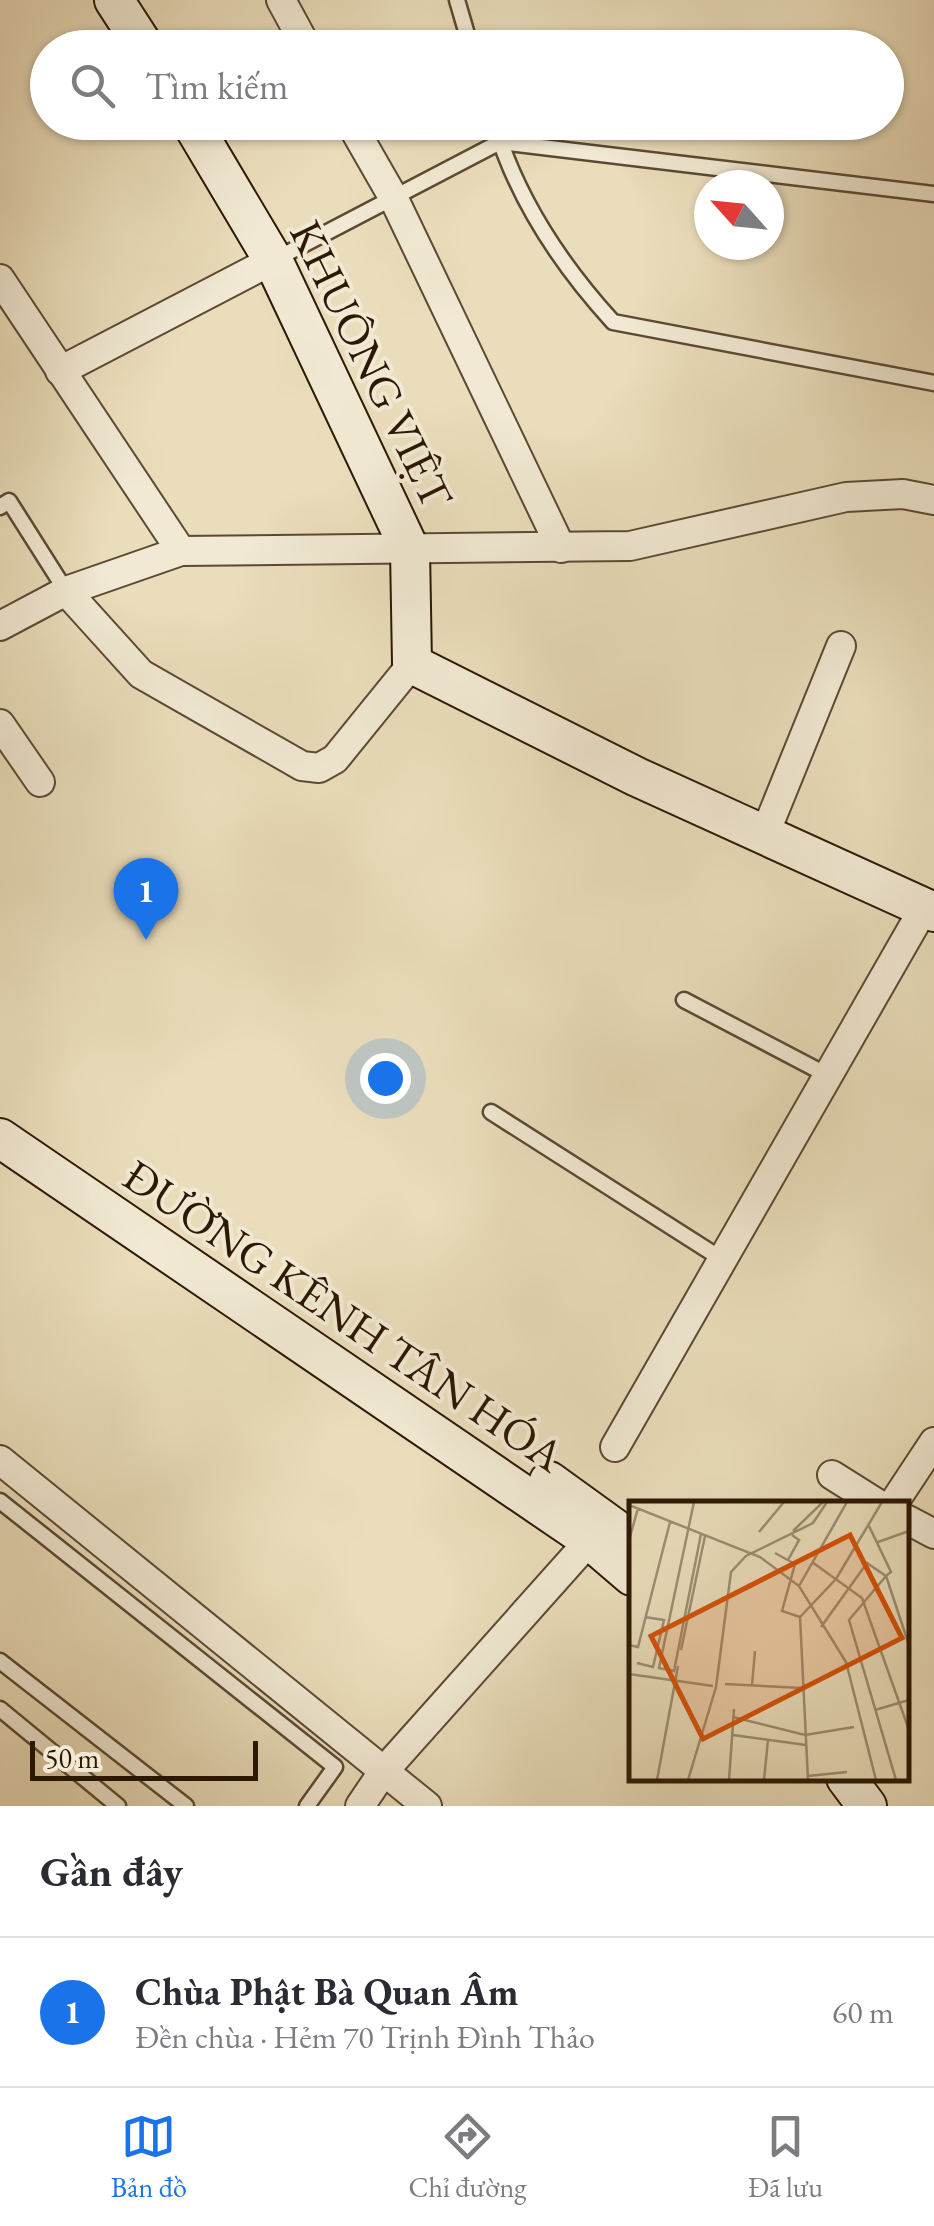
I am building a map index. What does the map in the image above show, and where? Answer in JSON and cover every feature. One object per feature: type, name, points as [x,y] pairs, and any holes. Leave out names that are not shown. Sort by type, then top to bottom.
[{"type":"street","points":[[114,0],[133,30]]},
{"type":"street","points":[[281,0],[297,30]]},
{"type":"street","name":"KHUÔNG VIỆT","points":[[202,140],[273,260],[410,550],[412,664]]},
{"type":"street","points":[[361,140],[394,197],[561,548]]},
{"type":"street","points":[[60,371],[273,260]]},
{"type":"street","points":[[0,278],[181,551]]},
{"type":"street","points":[[0,626],[66,591],[181,551],[630,546],[872,493],[934,500]]},
{"type":"street","points":[[66,591],[141,674],[302,766],[319,768],[335,758],[412,664],[764,836],[929,910],[827,1075],[615,1447]]},
{"type":"street","points":[[764,836],[842,646]]},
{"type":"street","points":[[0,724],[40,782]]},
{"type":"street","name":"ĐƯỜNG KÊNH TÂN HÓA","points":[[0,1110],[540,1490],[580,1523],[629,1573]]},
{"type":"street","name":"ĐƯỜNG KÊNH TÂN HÓA","points":[[0,1138],[540,1490]]},
{"type":"street","points":[[895,1501],[934,1442]]},
{"type":"street","points":[[0,1460],[427,1806]]},
{"type":"street","points":[[832,1475],[873,1501]]},
{"type":"street","points":[[909,1521],[934,1534]]},
{"type":"street","points":[[360,1806],[580,1523]]},
{"type":"street","name":"ĐƯỜNG KÊNH TÂN HÓA","points":[[580,1523],[629,1540]]},
{"type":"street","points":[[848,1781],[867,1806]]},
{"type":"street","points":[[879,1781],[897,1806]]},
{"type":"lane","points":[[457,0],[466,30]]},
{"type":"lane","points":[[273,260],[500,142],[934,194]]},
{"type":"lane","points":[[500,142],[529,208],[587,293],[613,322],[934,384]]},
{"type":"lane","points":[[0,507],[9,502],[66,591]]},
{"type":"lane","points":[[684,1000],[827,1075]]},
{"type":"lane","points":[[490,1112],[720,1258]]},
{"type":"lane","points":[[0,1502],[335,1768],[307,1806]]},
{"type":"lane","points":[[0,1661],[186,1806]]},
{"type":"lane","points":[[0,1709],[118,1806]]},
{"type":"place","name":"Chùa Phật Bà Quan Âm","points":[[146,940]]}]
